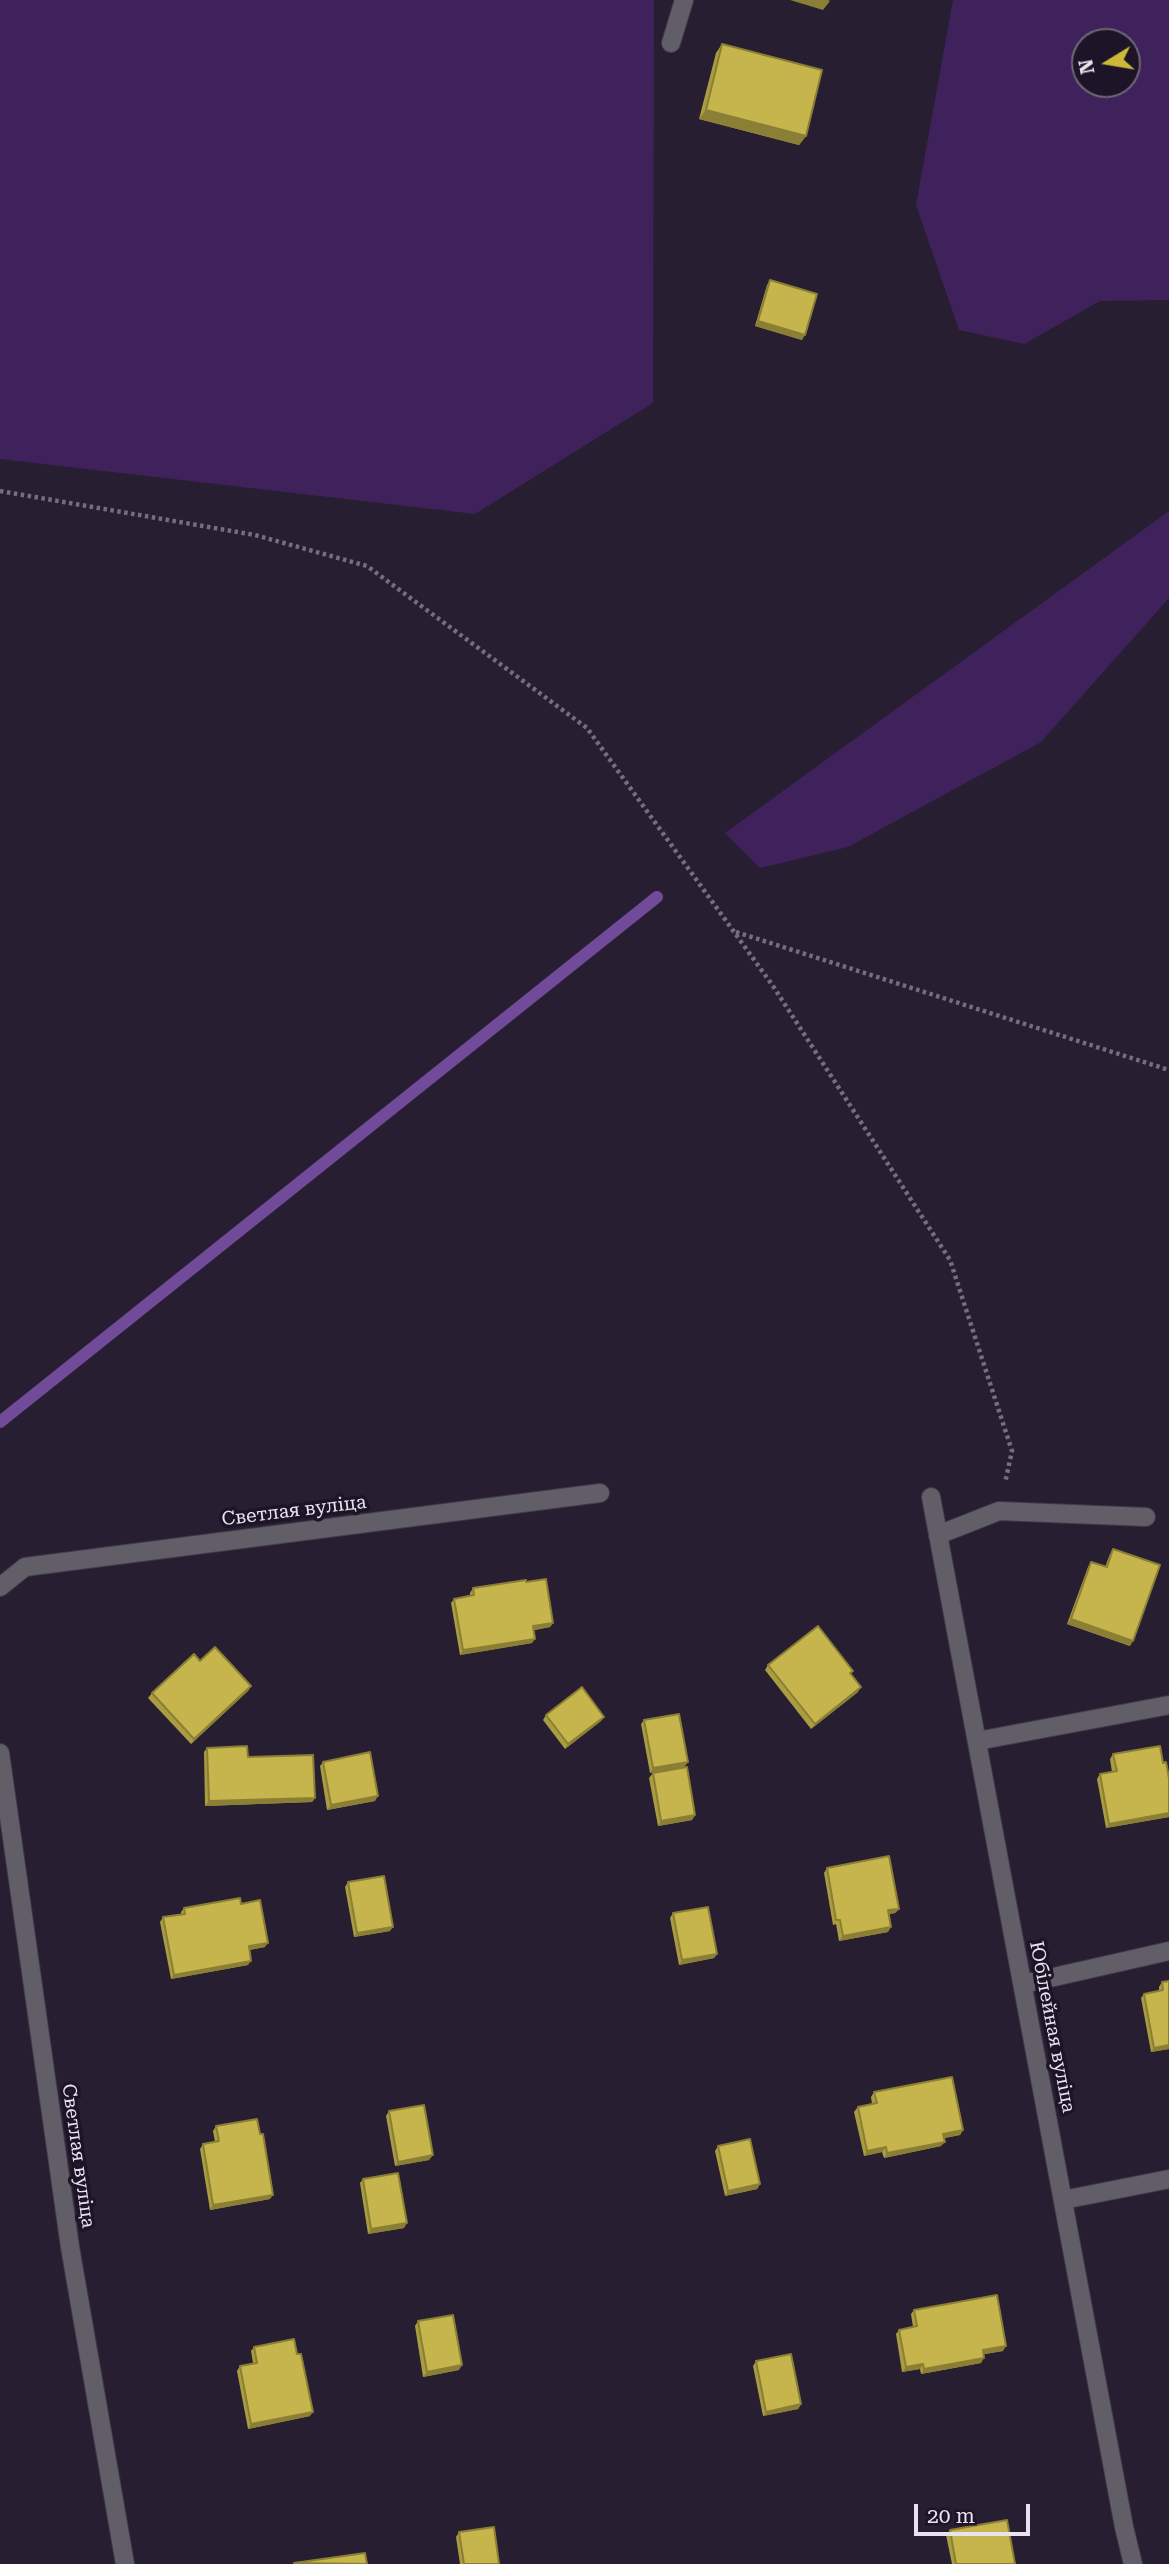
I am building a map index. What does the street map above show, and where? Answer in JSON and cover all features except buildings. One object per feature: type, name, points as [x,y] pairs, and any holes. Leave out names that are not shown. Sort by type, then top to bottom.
[{"type":"street","points":[[671,43],[684,0]]},
{"type":"street","name":"Светлая вуліца","points":[[0,1587],[24,1567],[600,1493]]},
{"type":"street","name":"Юбілейная вуліца","points":[[931,1497],[1133,2564]]},
{"type":"street","points":[[938,1535],[999,1511],[1146,1517]]},
{"type":"street","points":[[977,1741],[1169,1705]]},
{"type":"street","name":"Светлая вуліца","points":[[0,1753],[70,2247],[125,2564]]},
{"type":"street","points":[[1023,1984],[1169,1951]]},
{"type":"street","points":[[1063,2200],[1169,2179]]},
{"type":"path","points":[[0,491],[255,535],[367,566],[587,727],[773,986],[950,1260],[1012,1451],[999,1511]]},
{"type":"path","points":[[734,932],[1169,1070]]},
{"type":"shaded area","points":[[0,0],[654,0],[653,403],[475,514],[0,459]]},
{"type":"shaded area","points":[[953,0],[1169,0],[1169,300],[1100,301],[1024,344],[959,330],[916,205]]},
{"type":"shaded area","points":[[1169,511],[1169,598],[1041,742],[848,847],[760,868],[725,833]]},
{"type":"waterway","points":[[0,1422],[657,897]]}]
